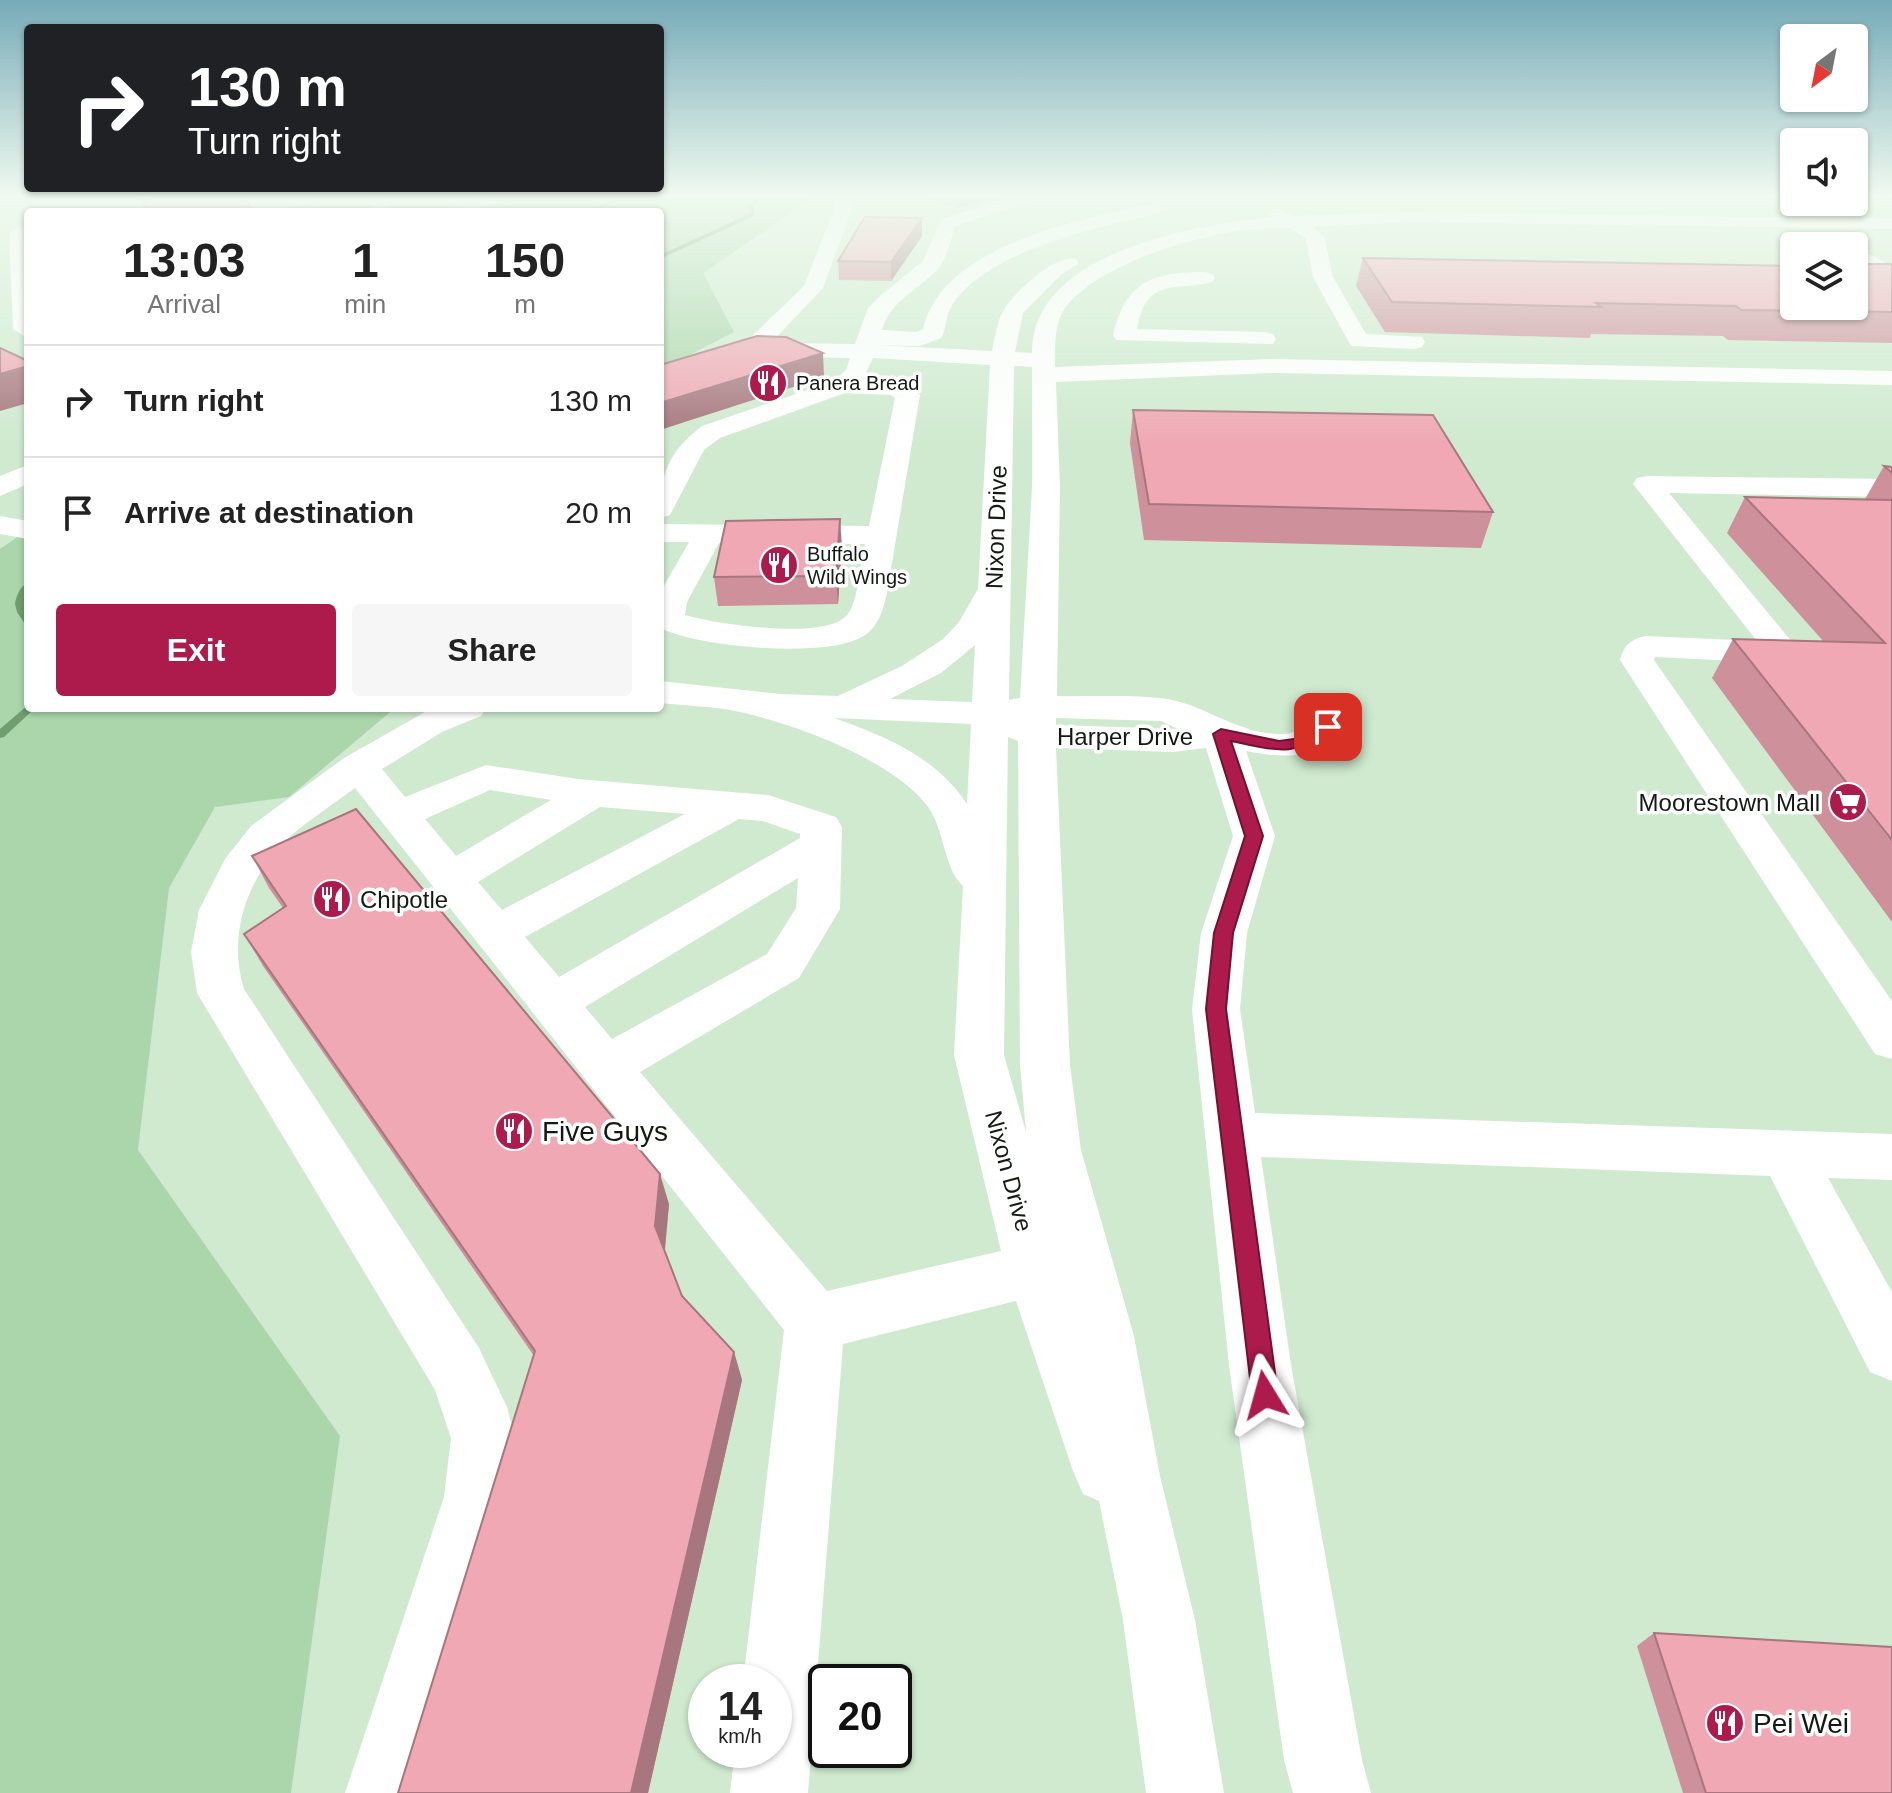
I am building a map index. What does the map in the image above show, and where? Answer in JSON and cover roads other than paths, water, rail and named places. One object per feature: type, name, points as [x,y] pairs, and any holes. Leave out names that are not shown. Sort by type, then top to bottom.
[{"type":"street","points":[[20,279],[24,312]]},
{"type":"street","points":[[751,350],[813,288],[817,279]]},
{"type":"street","points":[[843,386],[857,372],[876,313],[914,279]]},
{"type":"street","points":[[664,377],[751,350],[920,339],[933,333],[941,306],[970,279]]},
{"type":"street","name":"Nixon Drive","points":[[1046,279],[1013,311],[1002,358],[994,590],[1021,719],[1045,1065],[1054,1150],[1104,1336],[1127,1476],[1159,1620],[1185,1793]]},
{"type":"street","name":"Nixon Drive","points":[[1084,279],[1060,300],[1050,314],[1044,339],[1046,500],[1021,719],[983,900],[979,1055],[1035,1270],[1159,1620]]},
{"type":"street","points":[[1168,279],[1149,286],[1131,309],[1124,335],[1281,339]]},
{"type":"street","points":[[1324,279],[1359,341]]},
{"type":"street","points":[[1868,288],[1892,288]]},
{"type":"street","points":[[0,330],[24,329]]},
{"type":"street","points":[[1328,340],[1437,342]]},
{"type":"street","points":[[867,344],[1002,358],[1043,368],[1252,367],[1892,378]]},
{"type":"street","points":[[1731,353],[1797,354]]},
{"type":"street","points":[[664,501],[693,446],[711,432],[843,386],[896,388],[908,395],[863,619],[848,631],[801,640],[680,625],[668,619],[671,602],[709,533]]},
{"type":"street","points":[[0,487],[24,475]]},
{"type":"street","points":[[1892,488],[1647,484],[1780,648],[1778,653],[1646,646],[1639,652],[1637,660],[1892,1040]]},
{"type":"street","points":[[0,525],[23,546]]},
{"type":"street","points":[[664,533],[882,535]]},
{"type":"street","points":[[839,707],[918,674],[948,652],[969,632],[994,590]]},
{"type":"street","name":"Harper Drive","points":[[664,692],[747,702],[1021,719],[1173,741],[1221,734],[1279,746],[1306,742],[1328,727]]},
{"type":"street","points":[[747,702],[854,740],[904,763],[935,789],[965,836],[983,900]]},
{"type":"street","points":[[384,1793],[477,1497],[483,1438],[475,1407],[457,1369],[221,993],[212,972],[217,926],[225,900],[266,836],[358,766],[451,712]]},
{"type":"street","points":[[1221,734],[1254,836],[1224,933],[1216,1009],[1274,1456],[1323,1760],[1332,1793]]},
{"type":"street","points":[[358,766],[815,1322],[781,1664]]},
{"type":"street","points":[[399,815],[486,777],[593,793],[768,808],[821,827],[818,909],[783,966],[606,1067]]},
{"type":"street","points":[[451,879],[593,793]]},
{"type":"street","points":[[496,933],[733,805]]},
{"type":"street","points":[[553,1003],[820,845]]},
{"type":"street","points":[[1231,1134],[1892,1157]]},
{"type":"street","points":[[1786,1154],[1892,1351]]},
{"type":"street","points":[[815,1322],[1035,1270]]},
{"type":"street","points":[[769,1793],[771,1768]]},
{"type":"waterway","points":[[24,592],[19,604],[24,615]]},
{"type":"waterway","points":[[0,735],[25,712]]},
{"type":"place","name":"Panera Bread","points":[[768,383]]},
{"type":"place","name":"Buffalo Wild Wings","points":[[779,565]]},
{"type":"place","name":"Moorestown Mall","points":[[1848,802]]},
{"type":"place","name":"Chipotle","points":[[332,899]]},
{"type":"place","name":"Five Guys","points":[[514,1131]]},
{"type":"place","name":"Pei Wei","points":[[1725,1723]]}]
